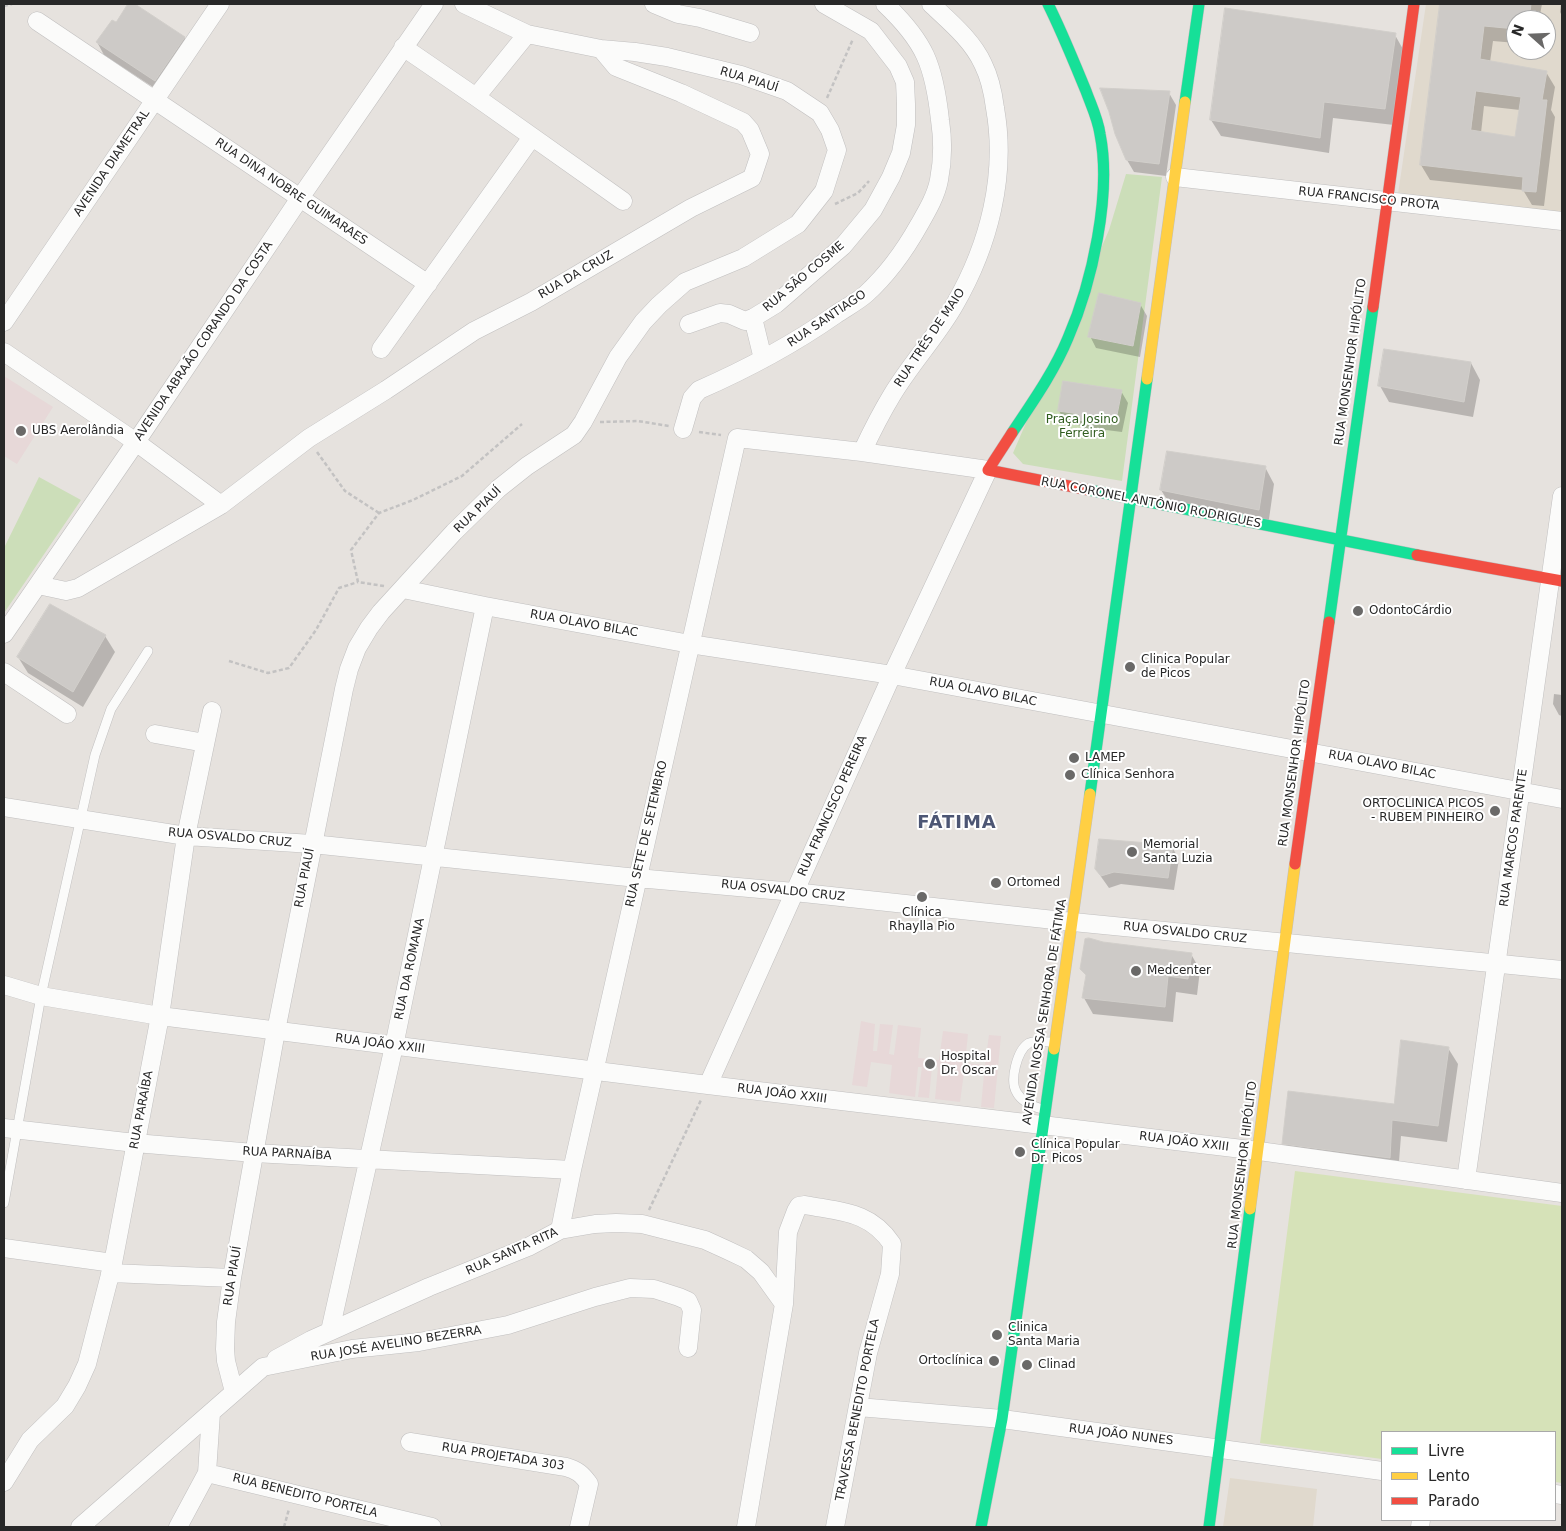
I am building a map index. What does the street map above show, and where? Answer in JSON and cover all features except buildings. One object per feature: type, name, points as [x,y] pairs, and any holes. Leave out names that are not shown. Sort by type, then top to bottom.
[{"type":"street","name":"AVENIDA DIAMETRAL","points":[[4,322],[220,4]]},
{"type":"street","name":"AVENIDA ABRAÃO CORANDO DA COSTA","points":[[4,634],[434,4]]},
{"type":"street","name":"RUA PIAUÍ","points":[[234,1392],[225,1349],[226,1322],[232,1278],[276,1031],[312,844],[349,669],[358,648],[381,612],[454,532],[498,489],[532,462],[574,435],[618,357],[643,322],[659,305],[685,282],[743,258],[798,224],[824,190],[837,150],[830,130],[820,113],[786,91],[741,76],[667,57],[635,52],[600,50],[527,34],[464,4]]},
{"type":"street","points":[[654,4],[678,14],[700,18],[750,33]]},
{"type":"street","name":"RUA SÃO COSME","points":[[763,359],[753,318],[776,304],[843,246],[873,210],[891,177],[900,153],[906,125],[905,82],[898,66],[871,31],[824,4]]},
{"type":"street","name":"RUA SANTIAGO","points":[[684,429],[692,398],[699,390],[739,372],[808,334],[866,294],[896,262],[932,201],[939,182],[942,159],[942,134],[933,72],[914,34],[885,4]]},
{"type":"street","name":"RUA TRÊS DE MAIO","points":[[862,452],[892,394],[954,307],[966,285],[990,218],[997,187],[1000,151],[991,80],[974,49],[954,25],[932,4]]},
{"type":"street","points":[[988,470],[1057,360],[1071,330],[1089,274],[1097,234],[1103,160],[1100,136],[1090,102],[1048,4]]},
{"type":"street","points":[[1130,500],[1199,4]]},
{"type":"street","name":"RUA MONSENHOR HIPÓLITO","points":[[1209,1527],[1310,751],[1341,541],[1414,4]]},
{"type":"street","name":"RUA DINA NOBRE GUIMARAES","points":[[37,21],[428,284]]},
{"type":"street","points":[[476,97],[527,34]]},
{"type":"street","points":[[403,47],[623,201]]},
{"type":"street","name":"RUA DA CRUZ","points":[[38,585],[66,591],[78,588],[221,505],[310,438],[474,331],[531,302],[691,208],[752,178],[760,154],[750,130],[743,122],[681,92],[616,66],[600,50]]},
{"type":"street","points":[[381,349],[532,136]]},
{"type":"street","name":"RUA FRANCISCO PROTA","points":[[1175,177],[1562,221]]},
{"type":"street","points":[[689,324],[720,313],[745,320],[753,318]]},
{"type":"street","points":[[4,352],[136,442],[221,505]]},
{"type":"street","name":"RUA CORONEL ANTÔNIO RODRIGUES","points":[[737,438],[862,452],[988,470],[1341,541],[1556,580]]},
{"type":"street","name":"RUA SETE DE SETEMBRO","points":[[560,1230],[594,1070],[737,438]]},
{"type":"street","name":"RUA FRANCISCO PEREIRA","points":[[708,1085],[892,675],[988,470]]},
{"type":"street","name":"RUA MARCOS PARENTE","points":[[1466,1180],[1498,962],[1520,791],[1556,580],[1562,496]]},
{"type":"street","name":"AVENIDA NOSSA SENHORA DE FÁTIMA","points":[[981,1527],[1002,1419],[1073,922],[1130,500]]},
{"type":"street","name":"RUA OLAVO BILAC","points":[[404,589],[690,644],[892,675],[1562,798]]},
{"type":"street","name":"RUA DA ROMANA","points":[[330,1331],[394,1046],[485,606]]},
{"type":"street","points":[[4,672],[67,714]]},
{"type":"street","name":"RUA PARAÍBA","points":[[4,1482],[30,1440],[65,1406],[87,1364],[111,1268],[136,1143],[160,1016],[186,836],[212,711]]},
{"type":"street","points":[[155,734],[205,743]]},
{"type":"street","name":"RUA OSVALDO CRUZ","points":[[4,807],[186,836],[312,844],[1073,922],[1498,962],[1562,970]]},
{"type":"street","name":"RUA JOÃO XXIII","points":[[4,985],[41,996],[160,1016],[708,1085],[1044,1117],[1258,1151],[1562,1193]]},
{"type":"street","name":"RUA PARNAÍBA","points":[[10,1129],[136,1143],[254,1153],[572,1170]]},
{"type":"street","name":"TRAVESSA BENEDITO PORTELA","points":[[784,1304],[788,1232],[799,1206],[805,1205],[862,1217],[877,1226],[892,1244],[890,1274],[868,1353],[835,1527]]},
{"type":"street","name":"RUA SANTA RITA","points":[[262,1367],[294,1348],[330,1331],[430,1287],[528,1248],[560,1230],[595,1224],[642,1224],[705,1240],[746,1260],[761,1272],[784,1304]]},
{"type":"street","points":[[4,1248],[111,1268],[232,1278]]},
{"type":"street","name":"RUA JOSÉ AVELINO BEZERRA","points":[[262,1367],[352,1349],[419,1342],[508,1325],[578,1302],[630,1288],[654,1289],[679,1296],[688,1302],[692,1310],[688,1348]]},
{"type":"street","points":[[746,1527],[784,1304]]},
{"type":"street","points":[[80,1527],[262,1367]]},
{"type":"street","name":"RUA JOÃO NUNES","points":[[858,1407],[1002,1419],[1381,1471]]},
{"type":"street","points":[[178,1527],[207,1473],[211,1413]]},
{"type":"street","name":"RUA PROJETADA 303","points":[[410,1442],[576,1470],[583,1475],[589,1484],[579,1527]]},
{"type":"street","name":"RUA BENEDITO PORTELA","points":[[207,1473],[293,1492],[422,1526]]},
{"type":"lane","points":[[4,1203],[10,1129],[82,819],[95,755],[112,709],[148,651]]},
{"type":"lane","points":[[1044,1117],[1027,1103],[1014,1088],[1015,1068],[1019,1054],[1027,1044],[1033,1042],[1055,1042]]},
{"type":"path","points":[[4,6],[12,4]]},
{"type":"path","points":[[820,113],[860,24]]},
{"type":"path","points":[[828,208],[858,193],[874,175]]},
{"type":"path","points":[[583,422],[638,420],[737,438]]},
{"type":"path","points":[[358,582],[351,550],[379,513],[413,500],[462,476],[522,424]]},
{"type":"path","points":[[310,438],[318,454],[345,490],[379,513]]},
{"type":"path","points":[[229,661],[268,672],[289,668],[316,630],[339,588],[358,582],[404,589]]},
{"type":"path","points":[[642,1224],[708,1085]]},
{"type":"shaded area","points":[[1426,4],[1562,4],[1562,213],[1398,194]]},
{"type":"shaded area","name":"UBS Aerolândia","points":[[4,376],[53,407],[17,464],[4,456]]},
{"type":"shaded area","name":"Hospital Dr. Oscar","points":[[861,1021],[875,1024],[873,1051],[877,1051],[880,1024],[893,1025],[889,1054],[894,1055],[898,1025],[921,1028],[918,1058],[939,1060],[943,1031],[968,1034],[965,1063],[985,1065],[989,1035],[1001,1036],[994,1108],[981,1107],[984,1074],[964,1072],[960,1102],[935,1099],[938,1067],[932,1067],[929,1098],[918,1097],[922,1067],[918,1067],[915,1097],[889,1093],[892,1065],[871,1062],[867,1087],[852,1085]]},
{"type":"shaded area","points":[[1230,1478],[1317,1489],[1313,1527],[1223,1527]]},
{"type":"green space","name":"Praça Josino Ferreira","points":[[1126,174],[1162,177],[1122,481],[1023,464],[1013,453],[1109,230]]},
{"type":"green space","points":[[39,477],[81,500],[4,613],[4,548]]},
{"type":"green space","points":[[1295,1171],[1562,1206],[1562,1483],[1556,1482],[1556,1431],[1381,1431],[1381,1459],[1260,1443]]},
{"type":"traffic: fast","points":[[1012,433],[1049,375],[1077,316],[1092,265],[1098,238],[1101,210],[1103,158],[1098,123],[1048,4]]},
{"type":"traffic: fast","points":[[1185,102],[1199,4]]},
{"type":"traffic: fast","points":[[1329,622],[1373,307]]},
{"type":"traffic: fast","points":[[1090,794],[1147,379]]},
{"type":"traffic: fast","points":[[1089,490],[1417,555]]},
{"type":"traffic: fast","points":[[981,1527],[1002,1419],[1054,1049]]},
{"type":"traffic: fast","points":[[1209,1527],[1250,1209]]},
{"type":"traffic: slow","points":[[1147,379],[1185,102]]},
{"type":"traffic: slow","points":[[1054,1049],[1090,794]]},
{"type":"traffic: slow","points":[[1250,1209],[1295,864]]},
{"type":"traffic: jam","points":[[1373,307],[1414,4]]},
{"type":"traffic: jam","points":[[1012,433],[988,470],[1089,490]]},
{"type":"traffic: jam","points":[[1417,555],[1562,581]]},
{"type":"traffic: jam","points":[[1295,864],[1329,622]]},
{"type":"place","name":"UBS Aerolândia","points":[[21,431]]},
{"type":"place","name":"OdontoCárdio","points":[[1358,611]]},
{"type":"place","name":"Clinica Popular de Picos","points":[[1130,667]]},
{"type":"place","name":"LAMEP","points":[[1074,758]]},
{"type":"place","name":"Clínica Senhora","points":[[1070,775]]},
{"type":"place","name":"ORTOCLINICA PICOS - RUBEM PINHEIRO","points":[[1495,811]]},
{"type":"place","name":"Memorial Santa Luzia","points":[[1132,852]]},
{"type":"place","name":"Ortomed","points":[[996,883]]},
{"type":"place","name":"Clínica Rhaylla Pio","points":[[922,897]]},
{"type":"place","name":"Medcenter","points":[[1136,971]]},
{"type":"place","name":"Hospital Dr. Oscar","points":[[930,1064]]},
{"type":"place","name":"Clínica Popular Dr. Picos","points":[[1020,1152]]},
{"type":"place","name":"Clinica Santa Maria","points":[[997,1335]]},
{"type":"place","name":"Ortoclínica","points":[[994,1361]]},
{"type":"place","name":"Clinad","points":[[1027,1365]]},
{"type":"district","name":"FÁTIMA","points":[[957,823]]}]
